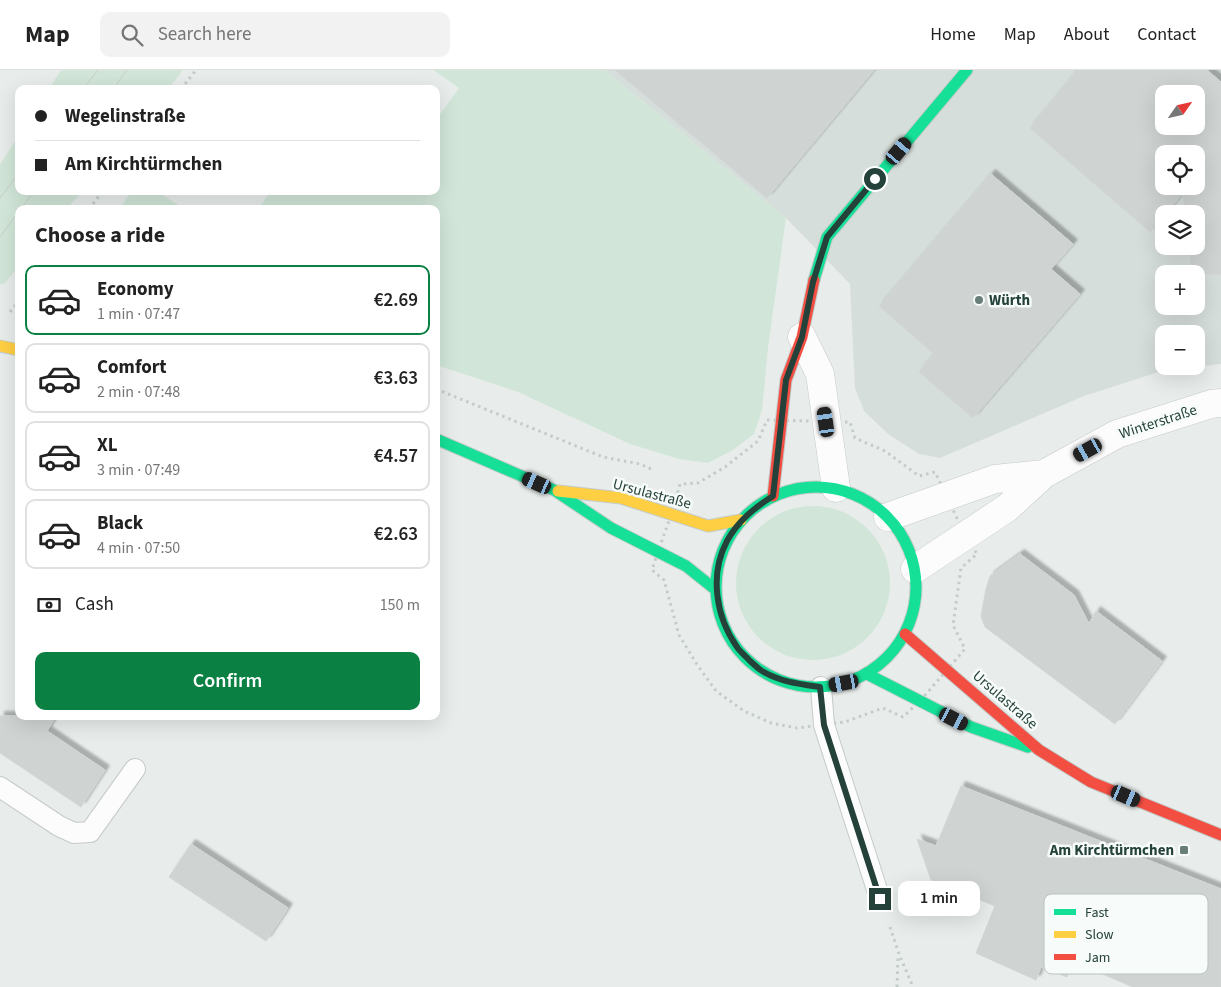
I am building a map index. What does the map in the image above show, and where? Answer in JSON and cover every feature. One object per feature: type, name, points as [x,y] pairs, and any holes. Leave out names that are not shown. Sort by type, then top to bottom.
[{"type":"street","points":[[773,496],[786,380],[802,337],[813,282],[827,237],[958,73]]},
{"type":"street","points":[[802,337],[820,374],[836,488]]},
{"type":"street","points":[[0,346],[15,349]]},
{"type":"street","name":"Winterstraße","points":[[915,569],[1007,508],[1044,474],[1117,434],[1211,404],[1221,403]]},
{"type":"street","name":"Ursulastraße","points":[[440,441],[554,490],[611,528],[686,566],[716,590]]},
{"type":"street","name":"Winterstraße","points":[[888,517],[995,479],[1044,474]]},
{"type":"street","name":"Ursulastraße","points":[[804,488],[836,488],[864,499],[888,517],[905,541],[915,569],[916,602],[905,634],[888,657],[867,674],[844,683],[820,687],[789,683],[760,670],[737,649],[722,620],[716,590],[718,565],[727,541],[741,520],[756,507],[773,496],[804,488]]},
{"type":"street","name":"Ursulastraße","points":[[554,490],[621,498],[708,526],[741,520]]},
{"type":"street","name":"Ursulastraße","points":[[905,634],[1039,750],[1091,782],[1221,835]]},
{"type":"street","name":"Ursulastraße","points":[[867,674],[971,727],[1039,750]]},
{"type":"lane","points":[[820,687],[824,725],[880,899]]},
{"type":"lane","points":[[0,787],[59,826],[74,833],[90,832],[135,769]]},
{"type":"path","points":[[185,85],[196,70]]},
{"type":"path","points":[[92,205],[100,195]]},
{"type":"path","points":[[440,391],[603,457],[640,464],[656,472]]},
{"type":"path","points":[[672,480],[680,484],[698,483],[725,467],[758,441],[767,420],[850,422],[855,438],[885,451],[919,476],[935,472],[965,536],[977,554],[961,568],[953,625],[965,649],[904,717],[883,708],[845,722],[797,728],[771,723],[744,711],[716,691],[696,663],[679,635],[664,580],[652,570],[672,514],[680,484]]},
{"type":"path","points":[[880,899],[912,987]]},
{"type":"path","points":[[897,987],[899,954]]},
{"type":"shaded area","points":[[604,70],[1221,70],[1221,364],[1205,366],[1205,325],[1155,325],[1155,373],[1084,396],[940,458],[919,454],[888,434],[864,411],[855,388],[850,284],[786,218]]},
{"type":"green space","points":[[61,70],[183,70],[171,85],[52,85]]},
{"type":"green space","points":[[433,70],[604,70],[786,218],[768,348],[762,410],[754,434],[733,450],[708,463],[679,459],[630,444],[518,392],[440,366],[440,205],[261,205],[268,195],[440,195],[440,114],[459,88]]},
{"type":"green space","points":[[15,141],[15,195],[79,195],[70,205],[15,205],[15,271],[4,284],[0,284],[0,164]]},
{"type":"green space","points":[[129,195],[162,195],[179,205],[122,205]]},
{"type":"green space","points":[[813,506],[828,507],[843,512],[868,528],[884,553],[889,568],[889,598],[884,613],[868,638],[843,654],[828,659],[813,660],[798,659],[783,654],[758,638],[742,613],[737,598],[736,583],[737,568],[742,553],[758,528],[783,512],[798,507]]},
{"type":"building","points":[[615,70],[874,70],[767,198]]},
{"type":"building","points":[[1078,70],[1207,70],[1221,82],[1221,274],[1205,274],[1205,265],[1191,265],[1190,255],[1205,255],[1205,205],[1184,205],[1183,195],[1205,195],[1205,145],[1155,145],[1155,195],[1181,195],[1173,205],[1155,205],[1155,226],[1150,232],[1030,128]]},
{"type":"building","name":"Würth","points":[[991,174],[1073,244],[1051,269],[1080,294],[973,418],[919,372],[934,354],[879,306]]},
{"type":"building","points":[[1020,554],[1074,595],[1089,624],[1096,611],[1162,661],[1115,724],[985,627],[981,616],[990,576]]},
{"type":"building","points":[[0,716],[15,716],[15,720],[54,720],[47,731],[105,770],[81,807],[0,753]]},
{"type":"building","points":[[961,786],[1221,889],[1221,987],[1133,987],[1102,974],[1208,974],[1208,894],[1044,894],[1044,968],[1041,967],[1036,980],[976,953],[995,906],[931,880],[917,839],[936,846]]},
{"type":"building","points":[[191,844],[288,908],[266,941],[169,877]]},
{"type":"tram line","points":[[86,85],[98,70]]},
{"type":"tram line","points":[[116,85],[127,70]]},
{"type":"tram line","points":[[0,198],[15,178]]},
{"type":"tram line","points":[[24,205],[31,195]]},
{"type":"tram line","points":[[0,237],[15,216]]},
{"type":"traffic: fast","points":[[814,280],[827,237],[967,70]]},
{"type":"traffic: fast","points":[[440,441],[554,490],[611,528],[686,566],[716,590]]},
{"type":"traffic: fast","points":[[816,487],[835,489],[863,499],[879,510],[893,524],[908,549],[914,568],[916,587],[914,606],[904,634],[893,650],[879,664],[854,679],[835,685],[816,687],[797,685],[769,675],[753,664],[739,650],[724,625],[718,606],[716,587],[718,568],[728,540],[739,524],[753,510],[778,495],[797,489],[816,487]]},
{"type":"traffic: fast","points":[[867,674],[971,727],[1028,747]]},
{"type":"traffic: slow","points":[[0,346],[15,349]]},
{"type":"traffic: slow","points":[[558,491],[621,498],[708,526],[741,520]]},
{"type":"traffic: jam","points":[[773,496],[786,380],[802,337],[814,280]]},
{"type":"traffic: jam","points":[[905,634],[1039,750],[1091,782],[1221,835]]},
{"type":"place","name":"Würth","points":[[979,300]]},
{"type":"place","name":"Am Kirchtürmchen","points":[[1184,850]]},
{"type":"route","points":[[875,179],[827,237],[813,282],[802,337],[786,380],[773,496],[741,520],[727,541],[718,565],[716,590],[722,620],[737,649],[760,670],[789,683],[820,687],[824,725],[880,899]]}]
